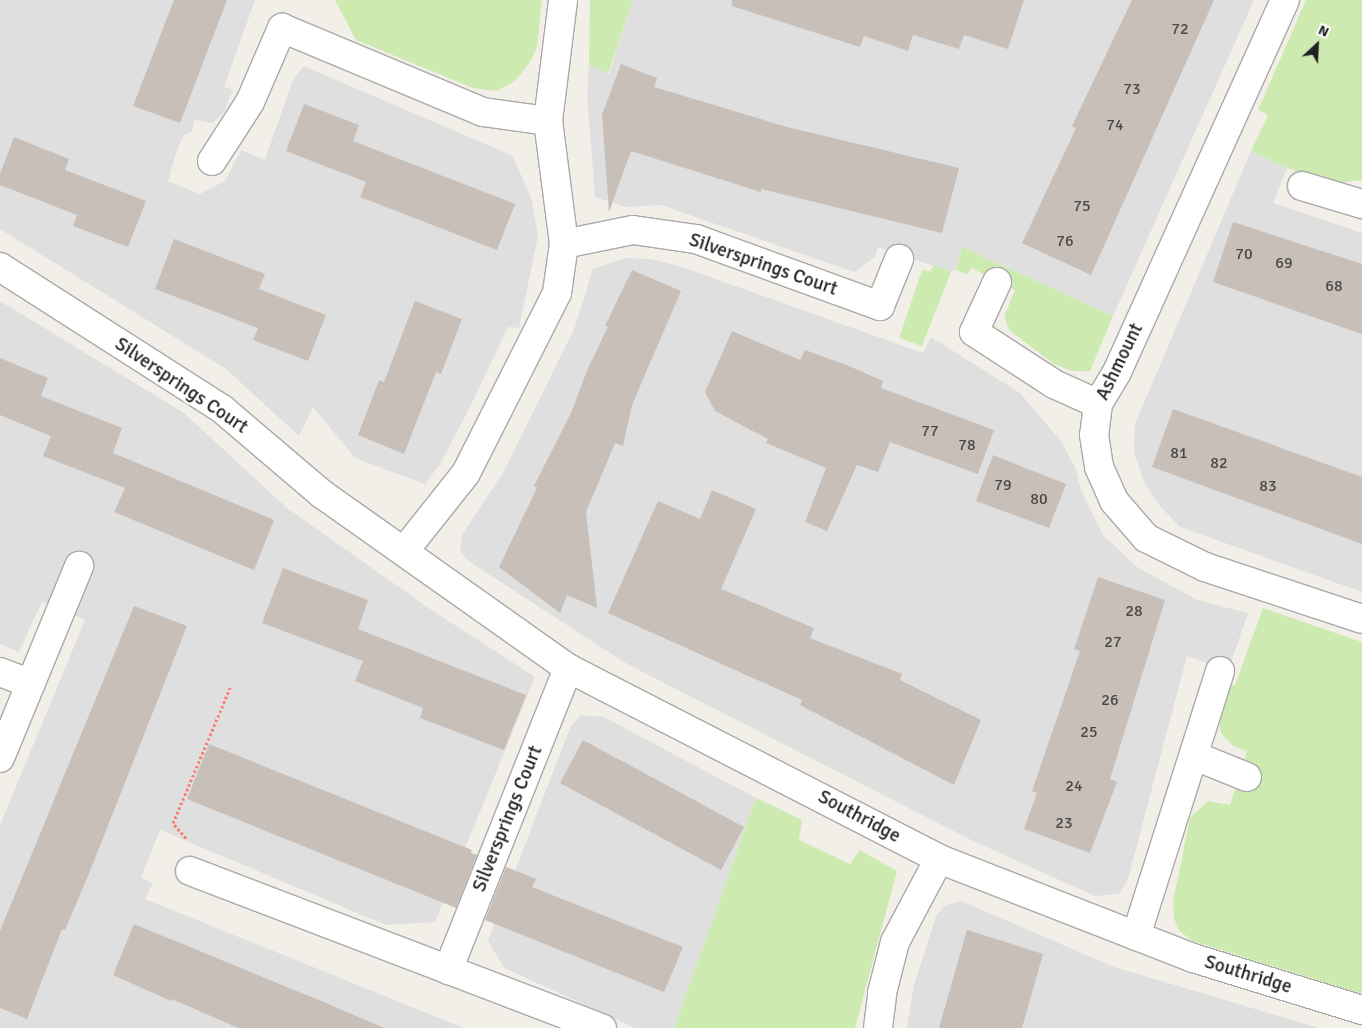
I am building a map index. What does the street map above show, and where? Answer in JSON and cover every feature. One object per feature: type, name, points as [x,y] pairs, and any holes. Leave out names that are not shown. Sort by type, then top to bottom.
[{"type":"street","points":[[405,550],[466,473],[557,293],[564,244],[548,121],[563,0]]},
{"type":"street","name":"Ashmount","points":[[1285,0],[1120,365],[1098,404],[1094,435],[1100,467],[1114,501],[1146,538],[1205,567],[1362,619]]},
{"type":"street","points":[[212,162],[250,102],[282,28],[483,112],[548,121]]},
{"type":"street","points":[[1302,186],[1362,204]]},
{"type":"street","name":"Silversprings Court","points":[[564,244],[633,230],[696,239],[880,306],[899,259]]},
{"type":"street","name":"Silversprings Court","points":[[0,267],[222,409],[322,494],[405,550],[568,668],[939,859]]},
{"type":"street","points":[[997,282],[974,332],[1054,384],[1098,404]]},
{"type":"street","points":[[0,758],[79,566]]},
{"type":"street","name":"Silversprings Court","points":[[448,970],[568,668]]},
{"type":"street","points":[[1136,936],[1195,756],[1220,671]]},
{"type":"street","points":[[0,672],[31,684]]},
{"type":"street","points":[[1195,756],[1247,777]]},
{"type":"street","points":[[878,1028],[882,993],[895,942],[939,859]]},
{"type":"street","name":"Southridge","points":[[939,859],[1193,958],[1362,1010]]},
{"type":"street","points":[[190,871],[602,1028]]},
{"type":"path","points":[[190,871],[197,850],[173,824],[230,688]]},
{"type":"shaded area","points":[[0,0],[255,0],[224,87],[233,89],[224,112],[212,123],[195,120],[192,131],[184,135],[178,147],[168,181],[200,194],[225,181],[241,150],[265,160],[293,79],[304,66],[513,156],[532,201],[538,236],[519,328],[508,327],[470,407],[440,464],[425,484],[355,458],[313,407],[299,436],[226,369],[0,229]]},
{"type":"shaded area","points":[[633,0],[1254,0],[1113,316],[962,247],[956,270],[951,272],[878,247],[875,257],[854,272],[661,205],[626,207],[595,197],[587,95],[589,65],[609,73]]},
{"type":"shaded area","points":[[1251,151],[1287,168],[1273,203],[1362,233],[1362,592],[1180,527],[1158,504],[1143,480],[1134,452],[1135,424]]},
{"type":"shaded area","points":[[625,258],[651,259],[679,266],[923,353],[931,337],[1020,393],[1060,440],[1075,467],[1081,490],[1103,535],[1137,567],[1197,600],[1248,613],[1228,671],[1187,656],[1128,879],[1119,894],[1095,896],[973,841],[627,664],[470,562],[460,552],[462,535],[504,471],[575,327],[593,269]]},
{"type":"shaded area","points":[[0,301],[184,413],[287,508],[430,609],[535,677],[435,922],[386,925],[160,830],[141,877],[153,884],[145,899],[464,1028],[0,1028],[0,825],[85,620],[42,601],[19,652],[0,644]]},
{"type":"shaded area","points":[[580,715],[604,717],[756,798],[674,1028],[635,1028],[504,968],[488,941],[570,728]]},
{"type":"shaded area","points":[[961,901],[1114,967],[1319,1028],[907,1028],[914,985],[936,916],[946,905]]},
{"type":"green space","points":[[335,0],[542,0],[537,47],[530,62],[515,81],[496,91],[473,88],[356,40]]},
{"type":"green space","points":[[590,0],[633,0],[608,73],[589,65]]},
{"type":"green space","points":[[1306,0],[1362,0],[1362,180],[1338,183],[1287,168],[1251,151],[1268,115],[1258,110]]},
{"type":"green space","points":[[962,247],[1113,316],[1090,371],[1071,371],[1054,364],[1010,331],[1004,317],[1015,290],[971,268],[967,275],[956,270]]},
{"type":"green space","points":[[935,265],[951,272],[922,346],[899,338],[922,270],[930,271]]},
{"type":"green space","points":[[1263,608],[1362,642],[1362,994],[1192,941],[1178,929],[1174,918],[1173,902],[1190,818],[1208,801],[1230,805],[1247,751],[1233,746],[1221,733],[1218,718],[1229,685],[1235,685]]},
{"type":"green space","points":[[756,798],[802,820],[799,840],[850,864],[860,850],[897,871],[855,1028],[674,1028]]},
{"type":"building","points":[[174,0],[227,0],[180,123],[133,106]]},
{"type":"building","points":[[732,0],[1024,0],[1008,49],[964,35],[959,49],[913,35],[908,51],[864,36],[860,47],[732,6]]},
{"type":"building","points":[[1132,0],[1214,0],[1091,275],[1022,243],[1076,128],[1072,126]]},
{"type":"building","points":[[621,64],[657,78],[654,87],[787,127],[959,168],[942,233],[761,189],[761,192],[631,151],[609,212],[602,115]]},
{"type":"building","points":[[304,104],[359,125],[353,141],[515,204],[497,250],[360,197],[366,182],[286,151]]},
{"type":"building","points":[[14,137],[69,159],[65,170],[146,201],[128,247],[73,226],[77,215],[0,185],[0,174]]},
{"type":"building","points":[[1233,222],[1362,264],[1362,334],[1213,282]]},
{"type":"building","points":[[174,239],[265,274],[259,289],[326,315],[308,361],[253,340],[258,328],[155,289]]},
{"type":"building","points":[[632,270],[681,291],[632,405],[623,446],[615,443],[586,512],[597,608],[567,595],[560,613],[499,567],[537,488],[534,486],[571,413],[588,368],[608,327],[605,326]]},
{"type":"building","points":[[415,301],[462,319],[441,374],[436,372],[404,454],[358,435],[379,380],[384,382]]},
{"type":"building","points":[[732,331],[800,360],[805,350],[849,366],[883,381],[881,388],[994,430],[978,474],[890,442],[878,472],[857,465],[827,531],[805,522],[826,468],[766,443],[768,439],[715,411],[705,392]]},
{"type":"building","points":[[0,358],[48,378],[41,396],[122,428],[113,453],[274,520],[254,570],[114,512],[125,488],[43,456],[51,436],[0,415]]},
{"type":"building","points":[[1173,409],[1362,477],[1362,544],[1152,467]]},
{"type":"building","points":[[993,455],[1066,484],[1049,528],[976,501]]},
{"type":"building","points":[[712,490],[756,509],[721,589],[814,628],[810,638],[902,674],[900,680],[981,720],[954,785],[800,705],[802,700],[608,613],[658,501],[700,519]]},
{"type":"building","points":[[283,568],[368,600],[358,629],[526,695],[504,750],[420,718],[423,708],[355,681],[363,661],[262,623]]},
{"type":"building","points":[[1098,577],[1165,600],[1110,779],[1117,782],[1090,853],[1024,829],[1037,793],[1032,791],[1080,651],[1074,649]]},
{"type":"building","points":[[134,606],[187,626],[90,871],[65,930],[62,929],[27,1019],[0,1008],[0,931]]},
{"type":"building","points":[[583,740],[744,827],[721,870],[560,783]]},
{"type":"building","points":[[209,744],[472,850],[471,853],[477,855],[456,908],[187,799]]},
{"type":"building","points":[[506,867],[536,879],[532,887],[683,947],[664,992],[485,920]]},
{"type":"building","points":[[134,924],[384,1028],[238,1028],[172,999],[171,1001],[113,975]]},
{"type":"building","points":[[967,930],[1043,954],[1022,1028],[939,1028]]}]
